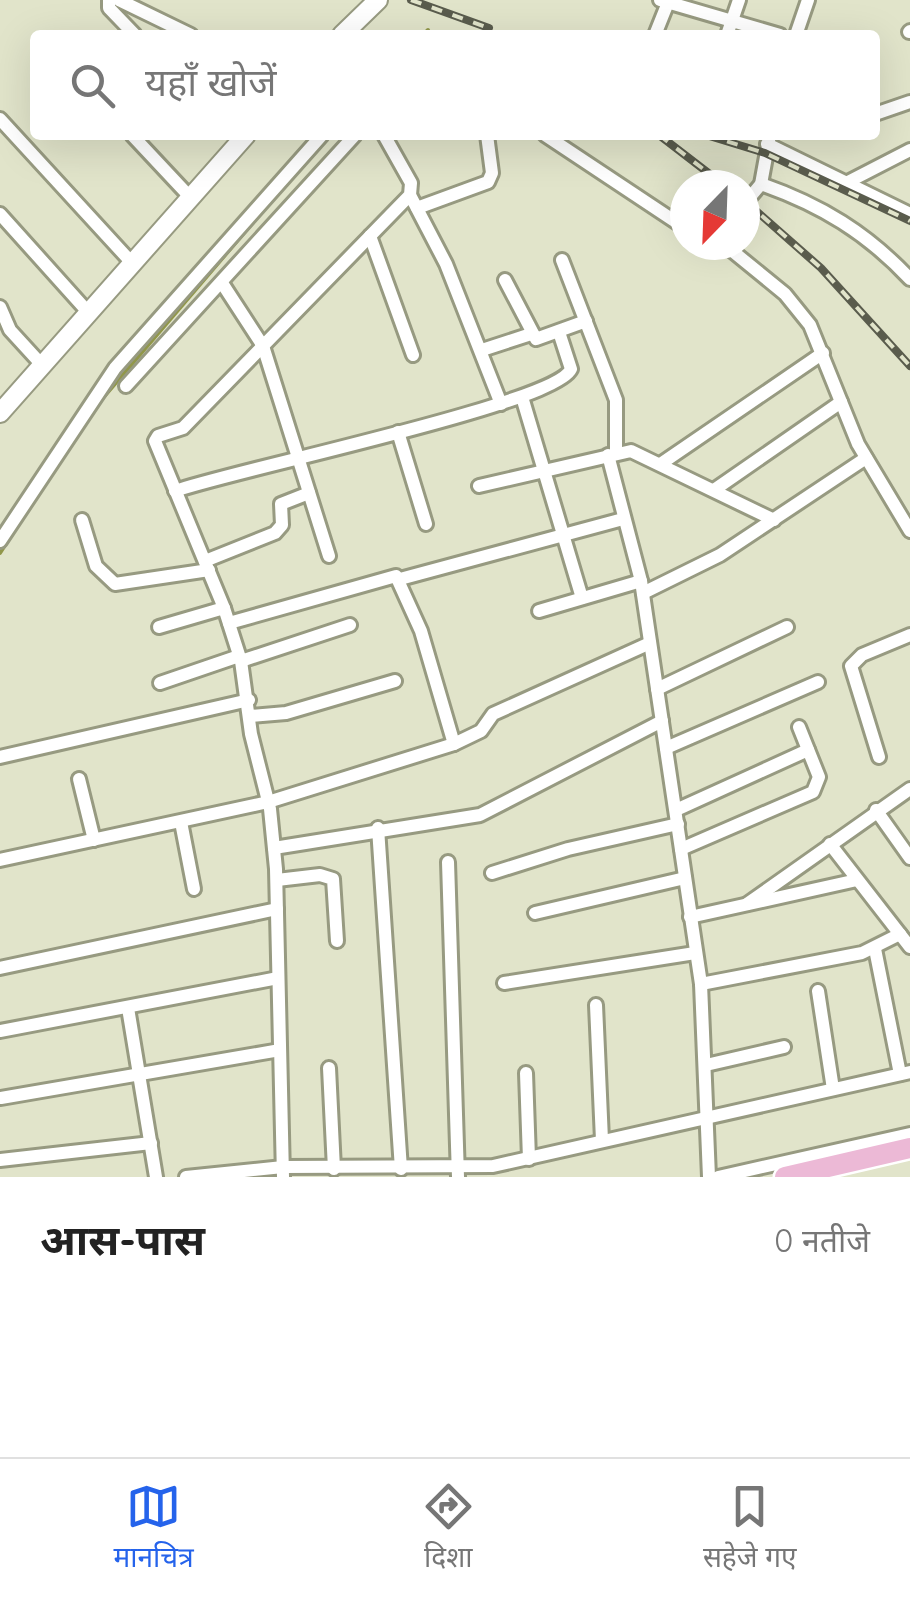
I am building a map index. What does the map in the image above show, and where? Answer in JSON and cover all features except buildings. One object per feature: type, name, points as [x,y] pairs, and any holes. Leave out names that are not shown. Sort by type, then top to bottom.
[{"type":"main road","points":[[785,1177],[910,1148]]},
{"type":"street","points":[[109,0],[109,8],[130,30]]},
{"type":"street","points":[[119,0],[182,30]]},
{"type":"street","points":[[347,30],[378,0]]},
{"type":"street","points":[[729,30],[739,0]]},
{"type":"street","points":[[798,30],[808,0]]},
{"type":"street","points":[[656,30],[665,1],[764,30]]},
{"type":"street","points":[[880,112],[910,102]]},
{"type":"street","points":[[0,120],[132,264]]},
{"type":"street","points":[[137,140],[190,197]]},
{"type":"street","points":[[0,413],[236,140]]},
{"type":"street","points":[[0,542],[115,368],[318,140]]},
{"type":"street","points":[[126,386],[351,140]]},
{"type":"street","points":[[387,140],[411,183],[410,195],[482,350],[501,404]]},
{"type":"street","points":[[418,208],[488,182],[492,173],[488,140]]},
{"type":"street","points":[[553,140],[670,218]]},
{"type":"street","points":[[768,140],[761,184],[848,224],[876,243],[910,278]]},
{"type":"street","points":[[770,140],[844,184],[910,214]]},
{"type":"street","points":[[844,184],[910,150]]},
{"type":"street","points":[[283,1172],[276,880],[268,802],[240,658],[224,608],[155,439],[182,428],[410,195]]},
{"type":"street","points":[[896,207],[910,202]]},
{"type":"street","points":[[0,214],[88,312]]},
{"type":"street","points":[[370,236],[413,356]]},
{"type":"street","points":[[562,260],[616,400],[612,454],[642,587],[700,984],[710,1177]]},
{"type":"street","points":[[743,260],[795,304],[823,353],[866,458],[910,531]]},
{"type":"street","points":[[505,280],[531,334],[540,340],[586,321]]},
{"type":"street","points":[[222,283],[263,346],[330,556]]},
{"type":"street","points":[[0,307],[10,330],[42,365]]},
{"type":"street","points":[[176,490],[522,397],[571,373],[560,332]]},
{"type":"street","points":[[482,350],[531,334]]},
{"type":"street","points":[[662,463],[823,353]]},
{"type":"street","points":[[522,397],[582,598]]},
{"type":"street","points":[[714,490],[841,402]]},
{"type":"street","points":[[398,432],[426,524]]},
{"type":"street","points":[[479,486],[544,468],[631,452],[662,463],[774,520]]},
{"type":"street","points":[[539,611],[686,575],[866,458]]},
{"type":"street","points":[[82,520],[96,566],[115,584],[207,566],[275,533],[282,525],[281,504],[310,493]]},
{"type":"street","points":[[229,623],[386,576],[400,579],[624,519]]},
{"type":"street","points":[[400,579],[454,744]]},
{"type":"street","points":[[158,627],[224,608]]},
{"type":"street","points":[[160,682],[350,625]]},
{"type":"street","points":[[657,689],[786,627]]},
{"type":"street","points":[[879,757],[850,666],[862,655],[910,635]]},
{"type":"street","points":[[0,860],[268,802],[454,744],[481,732],[493,714],[650,643]]},
{"type":"street","points":[[250,716],[298,710],[395,681]]},
{"type":"street","points":[[666,748],[818,682]]},
{"type":"street","points":[[0,757],[249,700]]},
{"type":"street","points":[[274,848],[378,828],[480,815],[662,721]]},
{"type":"street","points":[[681,849],[814,792],[818,777],[799,727]]},
{"type":"street","points":[[492,873],[677,817],[808,750]]},
{"type":"street","points":[[79,779],[94,840]]},
{"type":"street","points":[[748,904],[910,788]]},
{"type":"street","points":[[876,810],[910,858]]},
{"type":"street","points":[[181,822],[194,890]]},
{"type":"street","points":[[378,828],[400,1168]]},
{"type":"street","points":[[830,844],[910,947]]},
{"type":"street","points":[[448,862],[457,1172]]},
{"type":"street","points":[[276,880],[320,875],[333,879],[336,941]]},
{"type":"street","points":[[536,913],[685,878]]},
{"type":"street","points":[[690,916],[857,880]]},
{"type":"street","points":[[0,968],[277,909]]},
{"type":"street","points":[[700,984],[875,948],[900,934]]},
{"type":"street","points":[[186,1177],[334,1169],[457,1172],[905,1073],[875,948]]},
{"type":"street","points":[[504,983],[696,953]]},
{"type":"street","points":[[0,1031],[278,978]]},
{"type":"street","points":[[818,992],[833,1088]]},
{"type":"street","points":[[596,1005],[602,1140]]},
{"type":"street","points":[[128,1008],[156,1177]]},
{"type":"street","points":[[706,1065],[784,1047]]},
{"type":"street","points":[[0,1098],[280,1050]]},
{"type":"street","points":[[329,1068],[334,1169]]},
{"type":"street","points":[[526,1073],[529,1159]]},
{"type":"street","points":[[718,1177],[910,1134]]},
{"type":"street","points":[[0,1160],[151,1143]]},
{"type":"waterway","points":[[102,399],[255,220]]},
{"type":"waterway","points":[[0,553],[16,528]]},
{"type":"railway","points":[[411,0],[489,28]]},
{"type":"railway","points":[[666,140],[704,170]]},
{"type":"railway","points":[[722,140],[765,153],[910,221]]},
{"type":"railway","points":[[760,214],[821,268],[910,366]]}]
